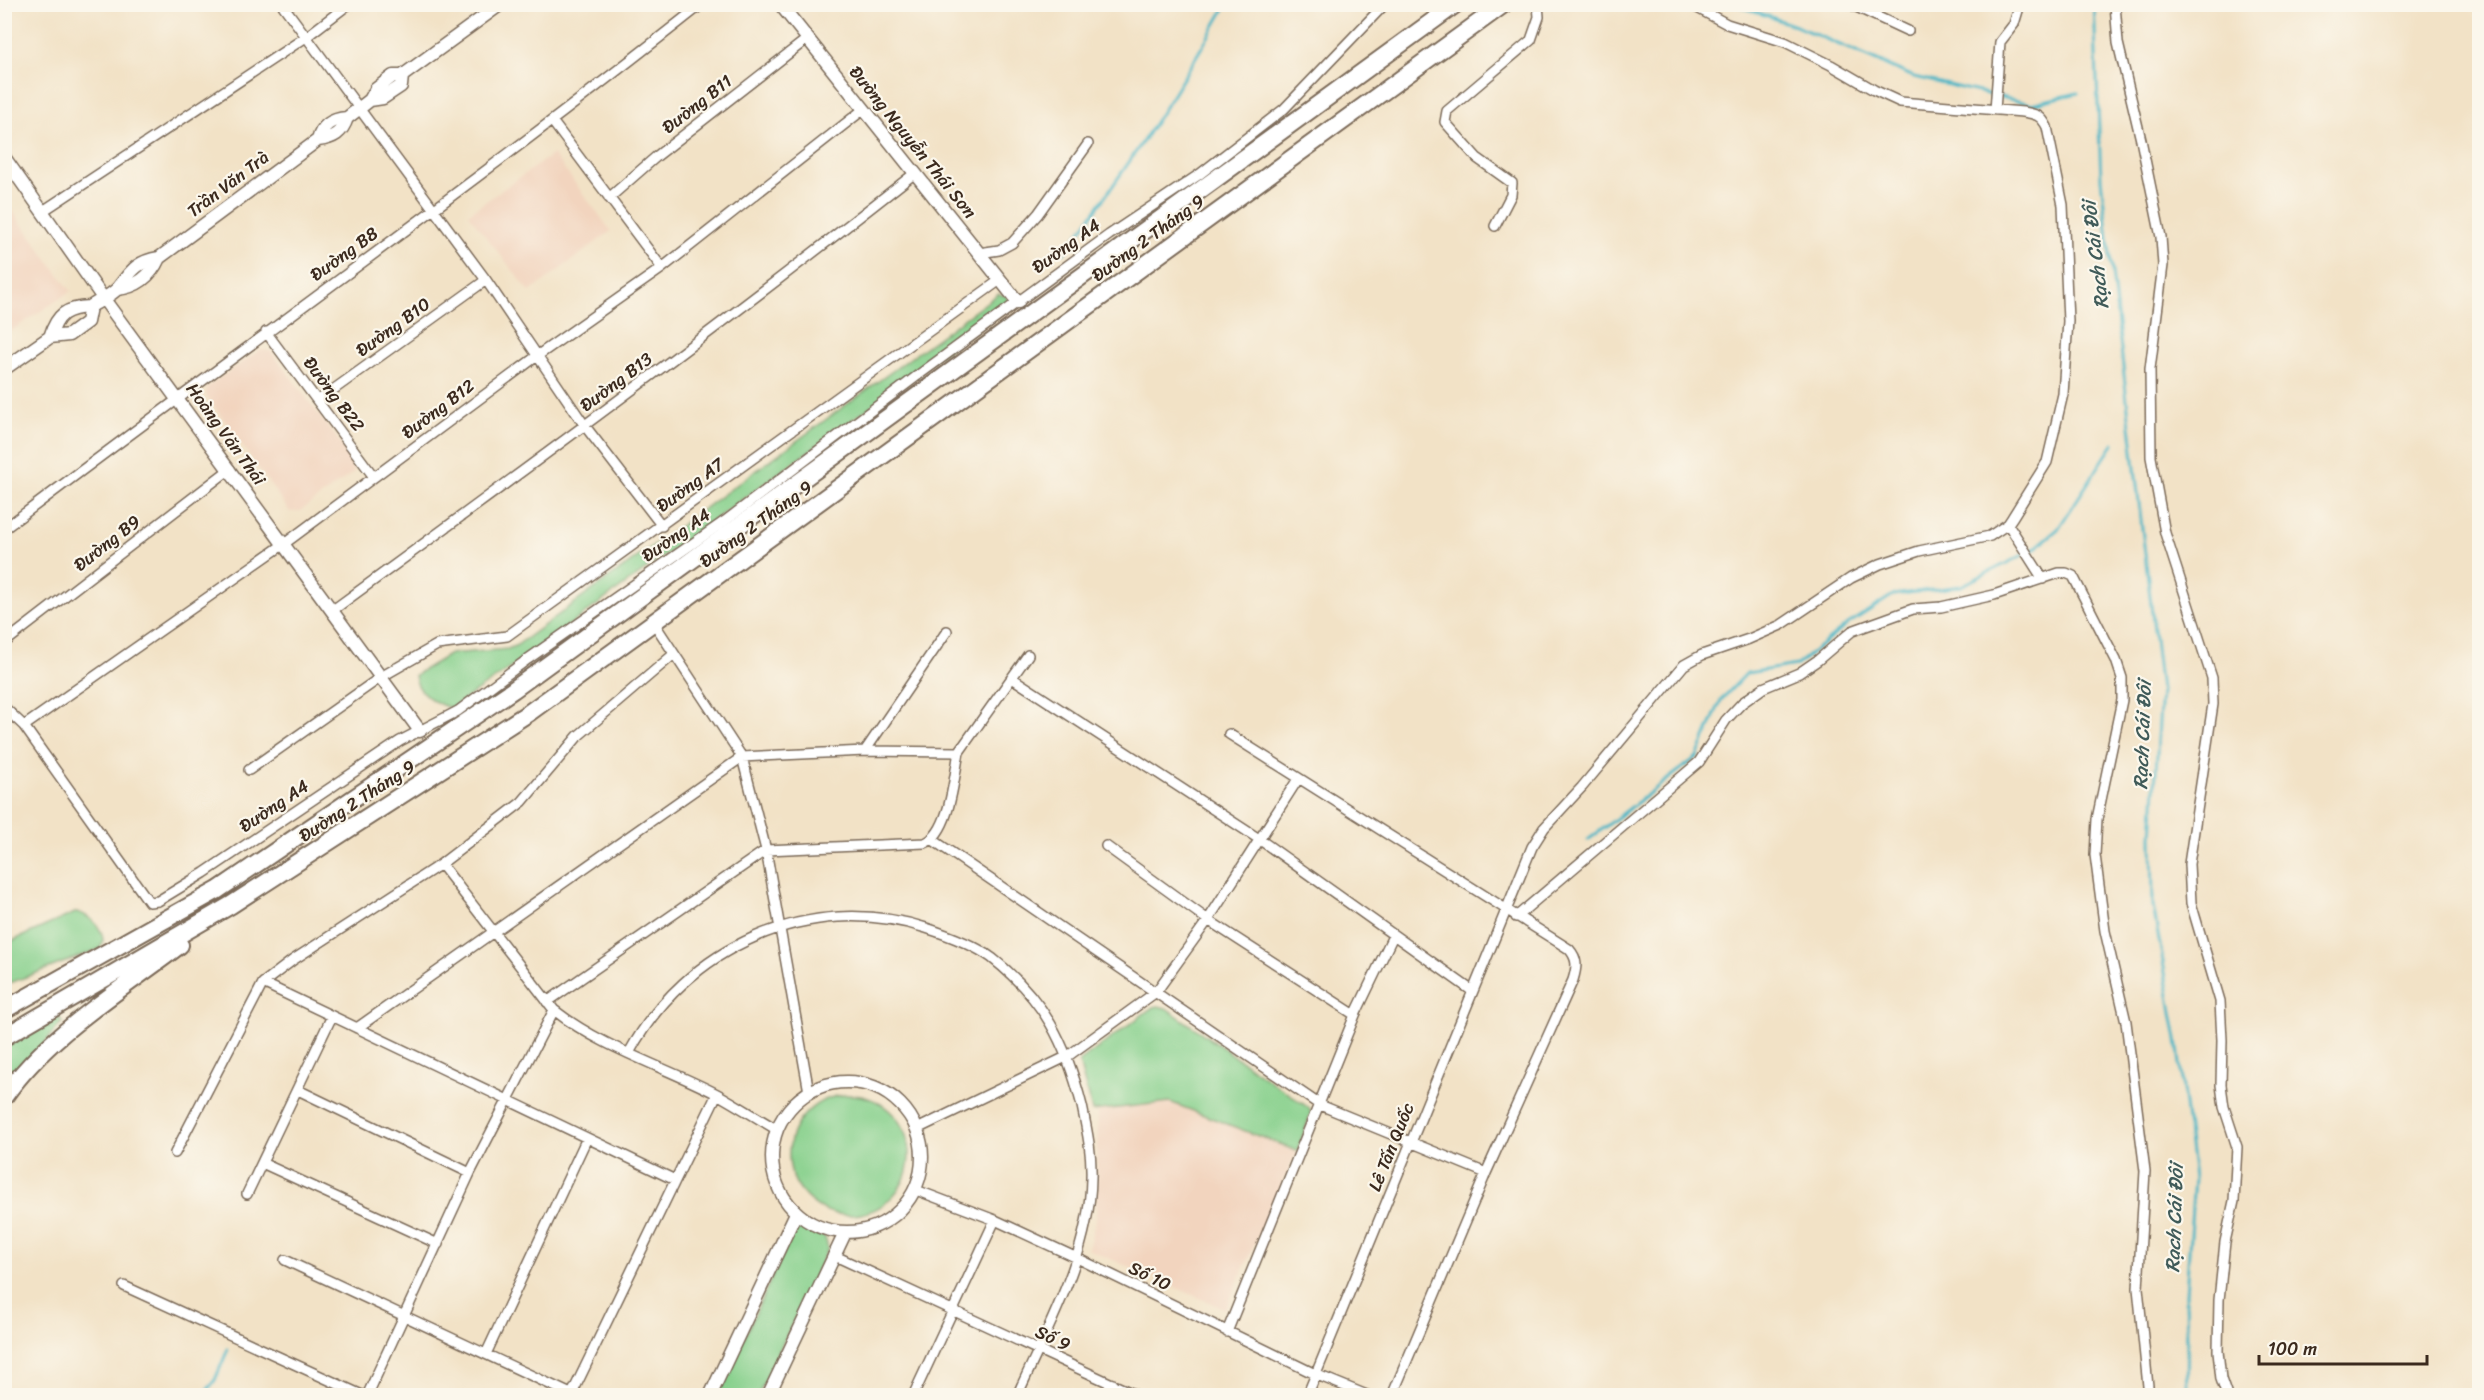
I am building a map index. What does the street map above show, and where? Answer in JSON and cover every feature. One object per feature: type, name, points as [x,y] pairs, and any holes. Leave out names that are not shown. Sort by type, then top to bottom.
[{"type":"highway","name":"Đường 2 Tháng 9","points":[[4,1008],[218,890],[513,690],[1456,4]]},
{"type":"highway","name":"Đường 2 Tháng 9","points":[[4,1037],[231,905],[530,712],[1504,4]]},
{"type":"highway","points":[[4,1097],[69,1029],[231,905]]},
{"type":"street","points":[[282,4],[486,280],[585,426],[662,526]]},
{"type":"street","points":[[44,212],[306,37],[349,4]]},
{"type":"street","points":[[359,108],[370,100],[376,89],[393,76],[402,76],[501,4]]},
{"type":"street","name":"Đường B8","points":[[4,528],[552,121],[702,4]]},
{"type":"street","name":"Đường Nguyễn Thái Sơn","points":[[780,4],[1018,302]]},
{"type":"street","name":"Đường A4","points":[[4,707],[24,726],[149,902],[158,901],[204,873],[400,741],[458,711],[725,521],[1109,235],[1200,174],[1284,109],[1385,4]]},
{"type":"street","points":[[1495,226],[1511,195],[1512,183],[1477,158],[1444,122],[1447,111],[1531,40],[1539,17],[1538,4]]},
{"type":"street","points":[[1690,4],[1727,24],[1785,42],[1900,102],[1995,105],[2043,117],[2063,205],[2068,321],[2063,394],[2047,462],[2008,524],[2043,579]]},
{"type":"street","points":[[1850,4],[1908,31]]},
{"type":"street","points":[[1995,105],[2000,42],[2014,24],[2020,4]]},
{"type":"street","points":[[2115,4],[2118,44],[2161,237],[2163,265],[2151,369],[2151,457],[2165,532],[2212,678],[2213,704],[2189,864],[2191,903],[2220,1001],[2221,1085],[2224,1107],[2237,1147],[2234,1201],[2225,1242],[2219,1300],[2218,1352],[2221,1379],[2227,1395]]},
{"type":"street","name":"Đường B11","points":[[609,198],[657,156],[807,39]]},
{"type":"street","name":"Trần Văn Trà","points":[[90,307],[117,289],[124,277],[146,260],[159,258],[318,140],[321,129],[336,119],[347,118],[359,108]]},
{"type":"street","name":"Đường B12","points":[[24,726],[284,544],[537,356],[662,268],[864,110]]},
{"type":"street","points":[[552,121],[662,268]]},
{"type":"street","points":[[979,253],[999,250],[1012,243],[1038,214],[1088,144]]},
{"type":"street","name":"Hoàng Văn Thái","points":[[7,163],[420,731]]},
{"type":"street","name":"Đường B13","points":[[333,610],[585,426],[787,274],[915,173]]},
{"type":"street","name":"Đường B10","points":[[319,400],[486,280]]},
{"type":"street","name":"Đường A7","points":[[249,770],[381,677],[437,645],[507,636],[1000,280]]},
{"type":"street","points":[[4,369],[50,337],[69,335],[87,322],[90,307],[73,307],[56,320],[50,337]]},
{"type":"street","name":"Đường B22","points":[[266,332],[319,400],[374,477]]},
{"type":"street","name":"Đường B9","points":[[4,644],[230,469]]},
{"type":"street","name":"Lê Tấn Quốc","points":[[1306,1395],[1471,990],[1537,837],[1684,665],[1702,655],[1749,639],[1780,625],[1851,578],[1880,564],[1919,551],[1990,536],[2008,524]]},
{"type":"street","points":[[1516,917],[1699,762],[1726,720],[1742,703],[1763,688],[1809,666],[1852,631],[1913,609],[1941,607],[1994,595],[2066,573],[2077,582],[2116,660],[2122,678],[2122,700],[2097,819],[2095,855],[2105,931],[2126,1022],[2145,1171],[2138,1288],[2149,1395]]},
{"type":"street","points":[[654,623],[742,758],[766,850],[809,1092]]},
{"type":"street","points":[[865,751],[947,631]]},
{"type":"street","points":[[175,1153],[263,983],[293,960],[441,864],[522,802],[578,736],[674,654]]},
{"type":"street","points":[[547,1002],[766,850],[925,843],[933,840],[943,825],[959,752],[1028,655]]},
{"type":"street","points":[[1012,678],[1259,839],[1471,990]]},
{"type":"street","points":[[1229,734],[1569,949],[1576,956],[1577,968],[1486,1173],[1392,1395]]},
{"type":"street","points":[[357,1028],[742,758],[865,751],[959,752]]},
{"type":"street","points":[[917,1129],[1068,1056],[1156,992],[1208,920],[1298,779]]},
{"type":"street","points":[[933,840],[1320,1105],[1486,1173]]},
{"type":"street","points":[[1106,846],[1208,920],[1355,1015]]},
{"type":"street","points":[[441,864],[554,1011],[566,1020],[629,1053],[717,1094],[776,1129]]},
{"type":"street","points":[[629,1053],[641,1031],[662,1003],[688,978],[730,949],[778,927],[825,919],[854,917],[887,919],[945,934],[991,957],[1031,995],[1051,1022],[1068,1056],[1086,1126],[1092,1177],[1088,1214],[1077,1258],[1017,1395]]},
{"type":"street","points":[[1227,1332],[1355,1015],[1393,936]]},
{"type":"street","points":[[263,983],[675,1180]]},
{"type":"street","points":[[124,1286],[365,1395],[405,1316],[506,1099],[554,1011]]},
{"type":"street","points":[[247,1194],[332,1016]]},
{"type":"street","points":[[855,1082],[878,1089],[898,1102],[917,1129],[922,1143],[922,1167],[916,1190],[903,1208],[887,1222],[867,1230],[845,1233],[818,1227],[796,1213],[781,1195],[773,1174],[771,1151],[776,1129],[790,1108],[809,1092],[831,1083],[855,1082]]},
{"type":"street","points":[[298,1090],[470,1173]]},
{"type":"street","points":[[285,1260],[572,1395],[717,1094]]},
{"type":"street","points":[[486,1354],[587,1138]]},
{"type":"street","points":[[262,1163],[438,1244]]},
{"type":"street","name":"Số 10","points":[[916,1190],[995,1220],[1316,1374],[1369,1395]]},
{"type":"street","points":[[710,1395],[796,1213]]},
{"type":"street","points":[[913,1395],[995,1220]]},
{"type":"street","points":[[768,1395],[845,1233]]},
{"type":"street","name":"Số 9","points":[[833,1255],[1138,1395]]},
{"type":"street","points":[[1108,1395],[1113,1384]]},
{"type":"shaded area","points":[[553,154],[611,231],[530,292],[468,214]]},
{"type":"shaded area","points":[[5,201],[71,291],[4,335]]},
{"type":"shaded area","points":[[260,350],[271,351],[353,460],[354,472],[300,511],[290,512],[206,395],[207,387]]},
{"type":"shaded area","points":[[1170,1102],[1297,1151],[1225,1309],[1088,1249],[1096,1219],[1098,1110]]},
{"type":"green space","points":[[998,294],[1007,296],[1009,306],[499,676],[451,708],[439,704],[419,687],[415,675],[450,654],[508,649],[517,645]]},
{"type":"green space","points":[[77,912],[88,917],[98,926],[103,938],[99,949],[5,985],[5,944]]},
{"type":"green space","points":[[1153,1007],[1166,1008],[1309,1108],[1311,1113],[1297,1151],[1170,1102],[1092,1111],[1079,1062]]},
{"type":"green space","points":[[58,1016],[62,1022],[5,1092],[5,1048]]},
{"type":"green space","points":[[849,1095],[872,1100],[891,1113],[904,1132],[909,1155],[904,1178],[891,1197],[872,1210],[849,1215],[826,1210],[807,1197],[794,1178],[789,1155],[794,1132],[807,1113],[826,1100]]},
{"type":"green space","points":[[806,1227],[825,1237],[828,1248],[758,1395],[717,1396],[793,1232]]},
{"type":"waterway","points":[[1064,253],[1150,131],[1227,4]]},
{"type":"waterway","points":[[1734,4],[1796,26],[1914,77],[2031,104],[2078,93]]},
{"type":"waterway","name":"Rạch Cái Đôi","points":[[2094,4],[2101,179],[2161,690],[2152,837],[2153,906],[2177,1040],[2194,1178],[2186,1294],[2188,1396]]},
{"type":"waterway","points":[[1588,840],[1697,757],[1721,700],[1747,673],[1797,665],[1848,624],[1893,595],[1961,586],[2033,550],[2058,529],[2114,443]]},
{"type":"waterway","points":[[203,1396],[215,1380],[228,1349]]}]
